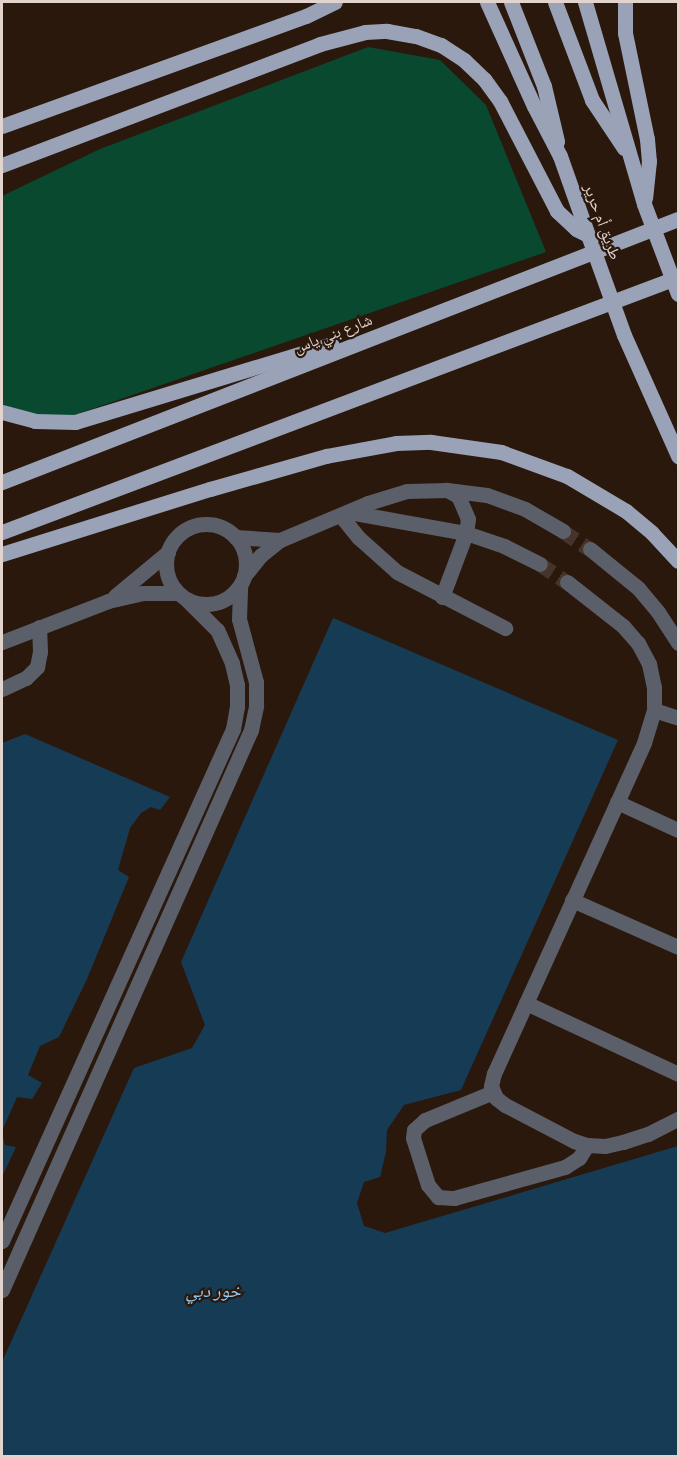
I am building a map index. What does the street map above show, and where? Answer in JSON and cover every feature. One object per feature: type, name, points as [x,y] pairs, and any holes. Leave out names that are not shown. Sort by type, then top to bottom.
[{"type":"main road","points":[[2,126],[295,21],[335,2]]},
{"type":"main road","name":"طريق أم حرير","points":[[487,2],[534,106],[560,156],[624,335],[678,456]]},
{"type":"main road","points":[[511,2],[544,86],[560,156]]},
{"type":"main road","points":[[555,2],[592,100],[609,129],[630,155]]},
{"type":"main road","points":[[585,2],[644,204],[678,294]]},
{"type":"main road","points":[[626,2],[625,33],[648,139],[649,161],[644,204]]},
{"type":"main road","points":[[2,165],[320,44],[365,32],[387,31],[416,36],[441,45],[464,60],[484,79],[500,101],[553,205],[566,220],[588,235]]},
{"type":"main road","name":"شارع بني ياس","points":[[2,483],[678,219]]},
{"type":"main road","points":[[2,532],[678,277]]},
{"type":"main road","points":[[2,412],[34,421],[75,422],[457,305]]},
{"type":"main road","points":[[2,554],[210,489],[326,456],[396,443],[431,442],[501,452],[567,476],[626,511],[652,533],[678,561]]},
{"type":"lane","points":[[442,597],[466,533],[468,519],[465,506],[458,496],[447,490]]},
{"type":"lane","points":[[2,642],[108,601],[142,593],[182,596],[195,603],[216,603],[225,599],[260,556],[280,540],[387,496],[407,491],[467,491],[507,501],[563,531]]},
{"type":"lane","points":[[345,514],[466,533],[504,546],[540,564]]},
{"type":"lane","points":[[345,514],[377,556],[412,581],[505,628]]},
{"type":"lane","points":[[2,1290],[251,730],[256,706],[256,682],[239,619],[245,555],[235,537],[220,527],[193,526],[178,536],[168,552],[139,578],[108,601]]},
{"type":"lane","points":[[235,537],[280,540]]},
{"type":"lane","points":[[590,549],[638,588],[658,612],[678,644]]},
{"type":"lane","points":[[2,1241],[233,729],[237,707],[237,685],[232,663],[217,630],[182,596],[168,578],[168,552]]},
{"type":"lane","points":[[567,582],[623,626],[638,643],[652,676],[654,710],[650,727],[617,802],[494,1073],[493,1092],[505,1105],[574,1141],[587,1145],[605,1146],[622,1142],[648,1134],[678,1119]]},
{"type":"lane","points":[[2,688],[27,678],[37,667],[40,652],[39,627]]},
{"type":"lane","points":[[654,710],[678,718]]},
{"type":"lane","points":[[617,802],[678,830]]},
{"type":"lane","points":[[572,900],[678,947]]},
{"type":"lane","points":[[112,998],[130,1005]]},
{"type":"lane","points":[[526,1003],[678,1074]]},
{"type":"lane","points":[[493,1092],[425,1120],[414,1130],[412,1138],[428,1185],[438,1197],[454,1198],[565,1167],[579,1158],[587,1145]]},
{"type":"green space","points":[[368,47],[440,60],[486,105],[546,252],[63,419],[2,408],[2,196],[100,149]]},
{"type":"water","name":"خور دبي","points":[[333,618],[618,740],[461,1090],[404,1105],[387,1130],[386,1152],[380,1177],[364,1182],[357,1203],[364,1226],[385,1233],[678,1146],[678,1456],[2,1456],[2,1362],[134,1068],[192,1048],[205,1025],[181,962]]},
{"type":"water","points":[[25,734],[170,797],[160,810],[151,807],[141,813],[130,828],[118,870],[129,877],[87,979],[59,1037],[40,1046],[28,1075],[42,1083],[32,1099],[17,1097],[2,1131],[2,743]]},
{"type":"water","points":[[2,1134],[5,1145],[16,1147],[2,1177]]},
{"type":"tunnel","points":[[563,531],[590,549]]},
{"type":"tunnel","points":[[540,564],[567,582]]}]
